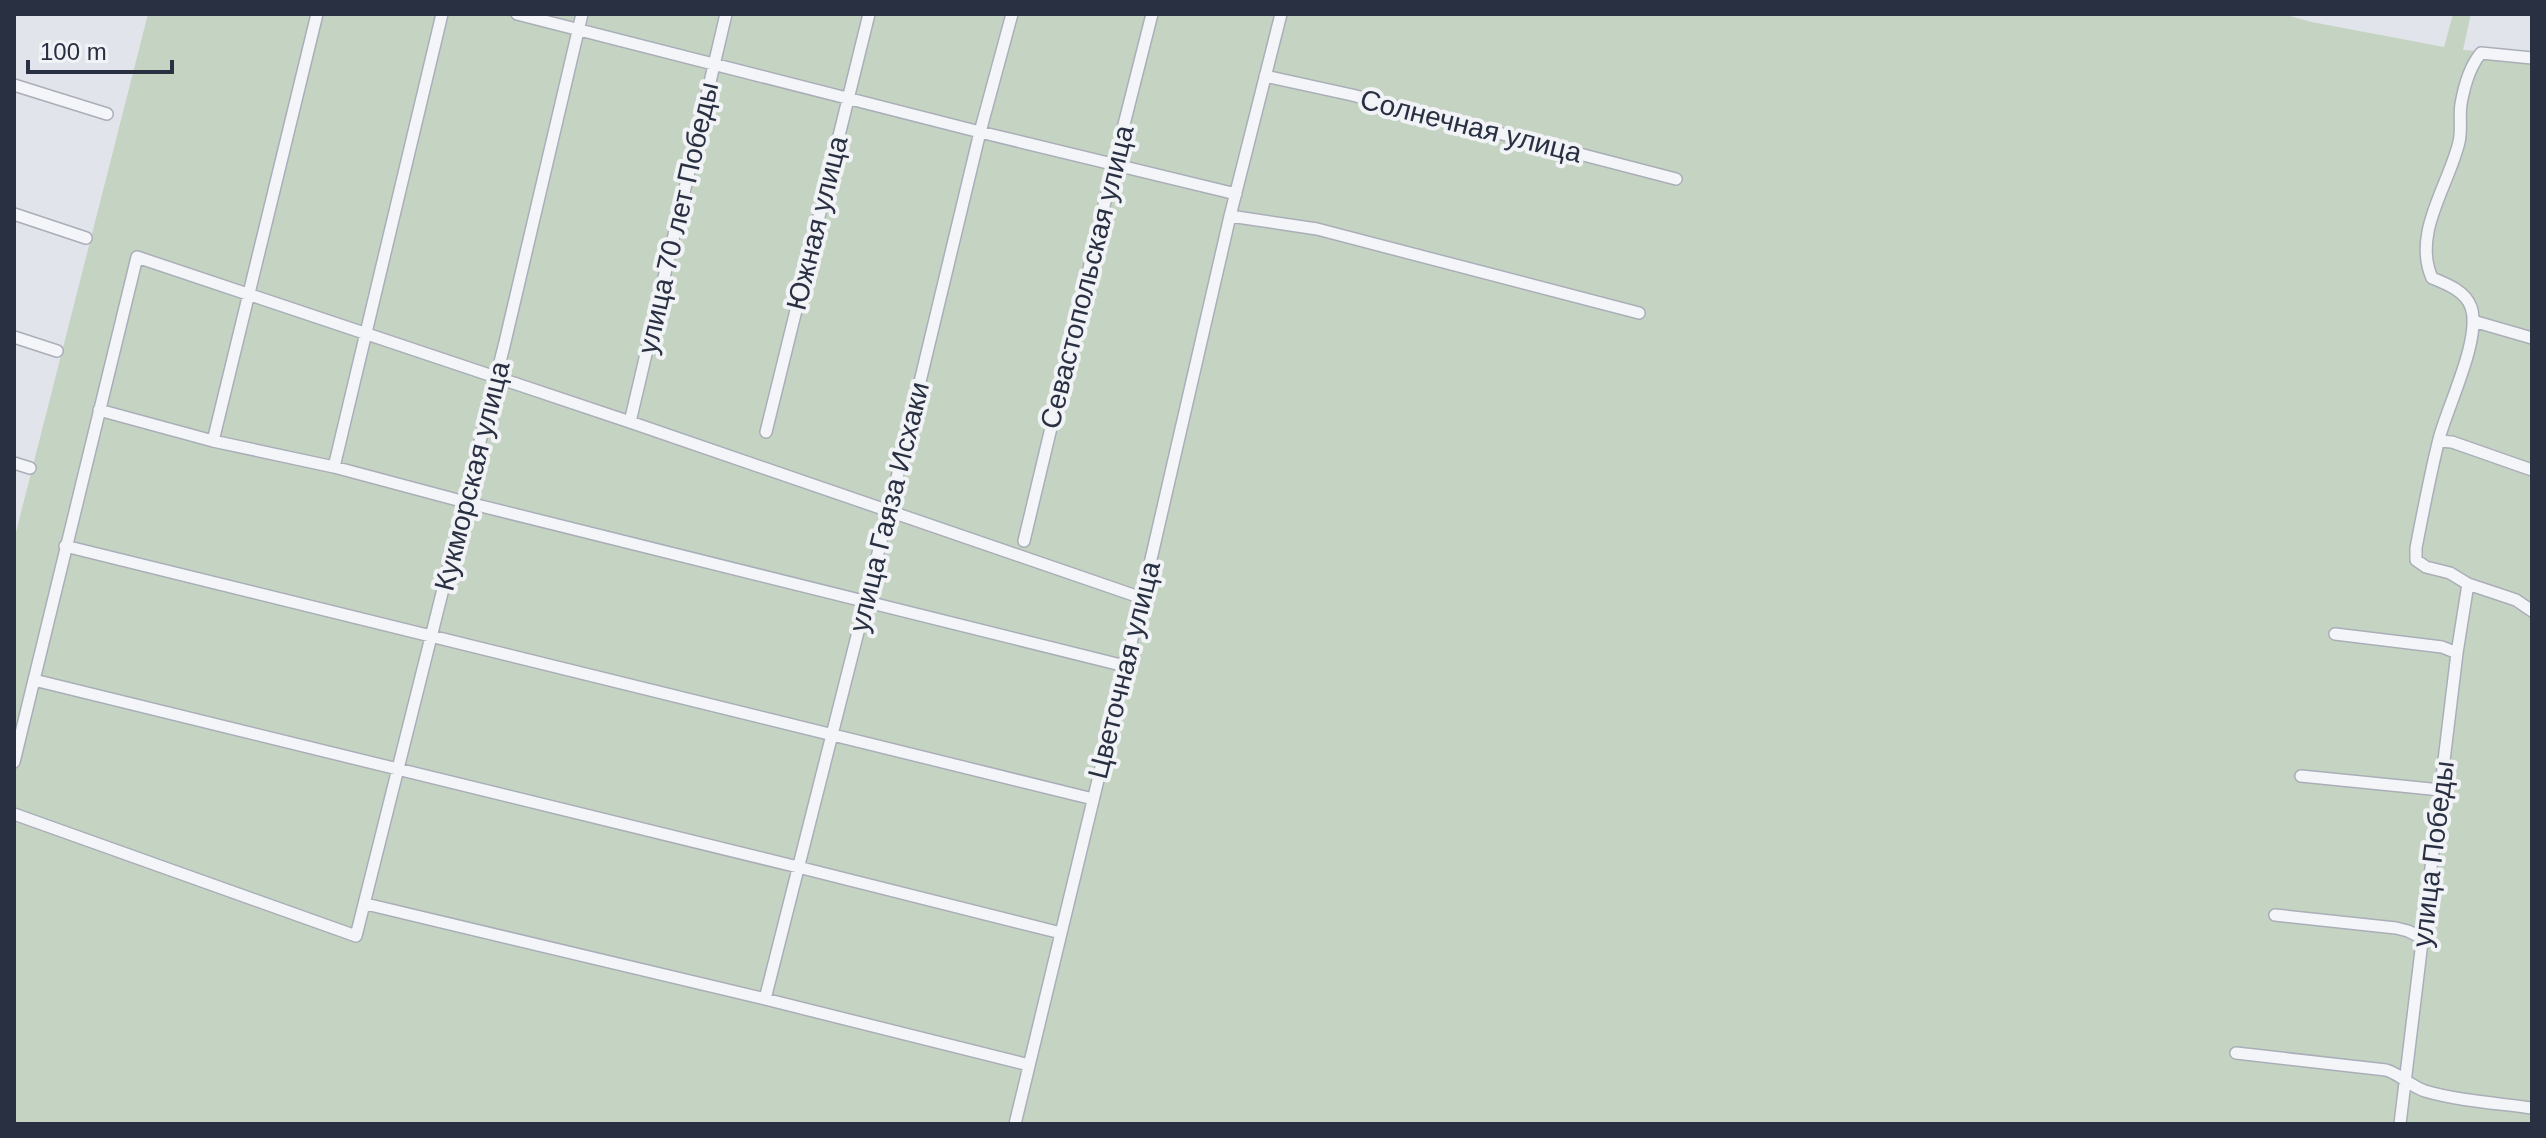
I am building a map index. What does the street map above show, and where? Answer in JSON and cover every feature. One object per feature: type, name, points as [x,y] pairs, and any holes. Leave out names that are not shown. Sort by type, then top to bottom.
[{"type":"street","points":[[213,441],[317,14]]},
{"type":"street","points":[[334,467],[442,14]]},
{"type":"street","points":[[517,14],[1236,194]]},
{"type":"street","name":"Кукморская улица","points":[[14,814],[356,936],[496,378],[582,14]]},
{"type":"street","name":"улица 70 лет Победы","points":[[630,422],[726,14]]},
{"type":"street","name":"Южная улица","points":[[766,432],[869,14]]},
{"type":"street","name":"улица Гаяза Исхаки","points":[[765,999],[1012,14]]},
{"type":"street","name":"Севастопольская улица","points":[[1024,541],[1152,14]]},
{"type":"street","name":"Цветочная улица","points":[[1015,1124],[1230,216],[1281,14]]},
{"type":"street","points":[[2532,58],[2481,53],[2475,60],[2461,104],[2460,137],[2455,158],[2441,187],[2428,236],[2425,256],[2432,278],[2451,286],[2465,297],[2473,321],[2462,378],[2439,441],[2416,548],[2416,560],[2426,567],[2450,573],[2468,584],[2516,600],[2532,611]]},
{"type":"street","name":"Солнечная улица","points":[[1265,76],[1352,95],[1676,179]]},
{"type":"street","points":[[14,85],[107,114]]},
{"type":"street","points":[[14,214],[86,238]]},
{"type":"street","points":[[1230,216],[1317,229],[1639,313]]},
{"type":"street","points":[[14,762],[137,257],[1142,598]]},
{"type":"street","points":[[2473,321],[2532,338]]},
{"type":"street","points":[[14,337],[57,351]]},
{"type":"street","points":[[99,410],[213,441],[334,467],[1125,666]]},
{"type":"street","points":[[2439,441],[2452,442],[2532,470]]},
{"type":"street","points":[[14,463],[30,468]]},
{"type":"street","points":[[65,546],[1093,799]]},
{"type":"street","name":"улица Победы","points":[[2400,1124],[2468,584]]},
{"type":"street","points":[[2335,634],[2442,647],[2457,653]]},
{"type":"street","points":[[34,680],[1061,933]]},
{"type":"street","points":[[2301,776],[2441,790]]},
{"type":"street","points":[[366,904],[1029,1065]]},
{"type":"street","points":[[2275,915],[2396,928],[2422,938]]},
{"type":"street","points":[[2236,1053],[2386,1070],[2420,1090],[2532,1108]]},
{"type":"green space","points":[[148,14],[2282,14],[2444,47],[2453,14],[2471,14],[2463,50],[2532,54],[2532,1124],[14,1124],[14,540]]}]
